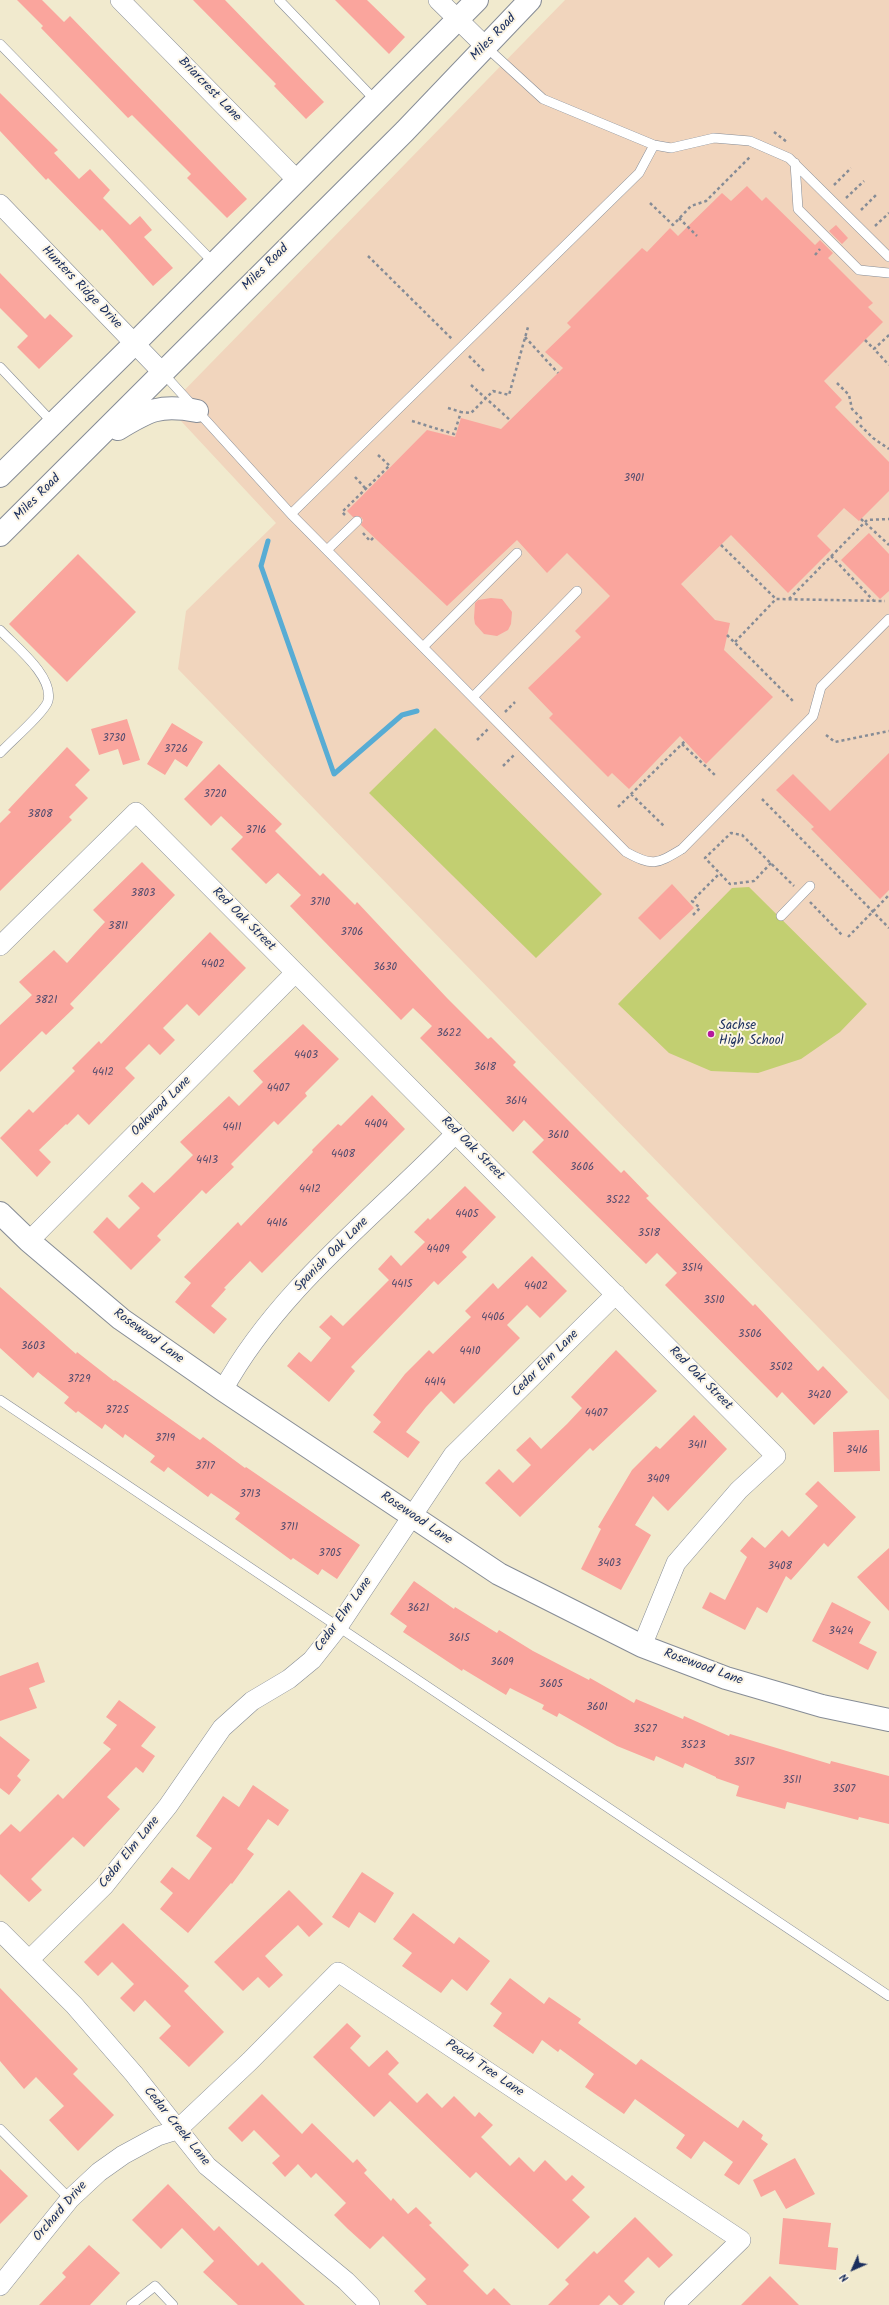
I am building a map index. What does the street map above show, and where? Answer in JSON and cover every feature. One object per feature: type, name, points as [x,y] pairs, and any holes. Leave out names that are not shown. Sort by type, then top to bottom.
[{"type":"main road","points":[[0,476],[53,422],[215,264],[477,0]]},
{"type":"main road","name":"Miles Road","points":[[0,535],[405,131],[530,0]]},
{"type":"main road","points":[[86,449],[143,414],[163,408],[177,408],[197,411]]},
{"type":"main road","name":"Rosewood Lane","points":[[0,1213],[29,1241],[121,1319],[411,1517],[499,1574],[642,1646],[726,1678],[822,1706],[889,1720]]},
{"type":"street","name":"Briarcrest Lane","points":[[120,0],[298,181]]},
{"type":"street","points":[[438,0],[485,46]]},
{"type":"street","name":"Hunters Ridge Drive","points":[[0,204],[162,372]]},
{"type":"street","name":"Red Oak Street","points":[[0,946],[136,812],[776,1456],[734,1496],[676,1563],[642,1646]]},
{"type":"street","name":"Oakwood Lane","points":[[29,1241],[295,973]]},
{"type":"street","name":"Spanish Oak Lane","points":[[223,1390],[235,1368],[260,1332],[288,1298],[456,1133]]},
{"type":"street","name":"Cedar Elm Lane","points":[[29,1960],[104,1886],[168,1806],[222,1728],[252,1701],[289,1679],[312,1660],[338,1626],[411,1517],[426,1498],[453,1455],[616,1294]]},
{"type":"street","name":"Cedar Creek Lane","points":[[0,1930],[74,2005],[134,2074],[207,2166],[346,2281],[370,2305]]},
{"type":"street","name":"Peach Tree Lane","points":[[177,2130],[250,2062],[338,1972],[741,2240],[674,2305]]},
{"type":"street","name":"Orchard Drive","points":[[0,2286],[70,2199],[99,2172],[123,2155],[158,2136],[177,2130]]},
{"type":"lane","points":[[279,0],[376,101]]},
{"type":"lane","points":[[0,44],[215,264]]},
{"type":"lane","points":[[485,46],[543,99],[654,145],[671,148],[714,138],[750,141],[789,158],[889,257]]},
{"type":"lane","points":[[291,514],[639,173],[654,145]]},
{"type":"lane","points":[[794,163],[798,209],[859,270],[889,273]]},
{"type":"lane","points":[[0,367],[53,422]]},
{"type":"lane","points":[[162,372],[291,514],[626,852],[642,861],[659,863],[682,849],[812,716],[820,687],[889,619]]},
{"type":"lane","points":[[327,550],[355,523]]},
{"type":"lane","points":[[423,647],[517,553]]},
{"type":"lane","points":[[473,697],[577,591]]},
{"type":"lane","points":[[0,630],[41,672],[47,686],[48,701],[42,710],[0,753]]},
{"type":"lane","points":[[781,916],[810,886]]},
{"type":"lane","points":[[0,1400],[889,1996]]},
{"type":"lane","points":[[0,2129],[70,2199]]},
{"type":"lane","points":[[131,2305],[155,2286],[173,2305]]},
{"type":"path","points":[[650,203],[673,225],[691,206],[706,201],[751,156]]},
{"type":"path","points":[[833,185],[851,168]]},
{"type":"path","points":[[846,198],[864,181]]},
{"type":"path","points":[[861,210],[877,194]]},
{"type":"path","points":[[874,227],[889,213]]},
{"type":"path","points":[[679,218],[697,236]]},
{"type":"path","points":[[368,256],[484,371]]},
{"type":"path","points":[[448,408],[471,413],[493,391],[510,395],[528,327]]},
{"type":"path","points":[[874,350],[889,335]]},
{"type":"path","points":[[525,337],[558,373]]},
{"type":"path","points":[[865,340],[889,365]]},
{"type":"path","points":[[837,383],[849,396],[852,409],[861,418],[857,422],[873,438],[889,449]]},
{"type":"path","points":[[471,385],[510,420]]},
{"type":"path","points":[[412,421],[455,434],[461,412]]},
{"type":"path","points":[[374,537],[370,541],[355,523],[342,512],[390,466],[378,455]]},
{"type":"path","points":[[355,477],[366,489]]},
{"type":"path","points":[[861,519],[889,545]]},
{"type":"path","points":[[789,600],[867,520],[889,519]]},
{"type":"path","points":[[721,545],[776,599],[885,601]]},
{"type":"path","points":[[831,556],[873,600]]},
{"type":"path","points":[[735,642],[776,599]]},
{"type":"path","points":[[727,635],[794,702]]},
{"type":"path","points":[[502,716],[515,702]]},
{"type":"path","points":[[477,740],[489,728]]},
{"type":"path","points":[[826,735],[835,742],[889,731]]},
{"type":"path","points":[[618,807],[683,743],[716,776]]},
{"type":"path","points":[[631,794],[665,828]]},
{"type":"path","points":[[762,799],[889,928]]},
{"type":"path","points":[[771,863],[754,881],[730,884],[705,858],[731,833],[742,835],[771,863],[842,935]]},
{"type":"path","points":[[693,914],[700,908],[692,901],[720,873]]},
{"type":"path","points":[[848,937],[889,895]]},
{"type":"shaded area","name":"Sachse High School","points":[[565,0],[889,0],[889,1400],[178,669],[186,611],[276,523],[168,407]]},
{"type":"green space","points":[[435,728],[602,894],[536,958],[369,793]]},
{"type":"green space","points":[[749,887],[867,1004],[840,1032],[801,1059],[758,1073],[711,1071],[669,1053],[618,1004],[732,888]]},
{"type":"building","points":[[17,0],[42,0],[64,22],[70,16],[247,199],[227,218],[187,178],[191,174],[132,115],[128,118],[41,28],[43,26]]},
{"type":"building","points":[[193,0],[225,0],[324,102],[306,119],[274,86],[276,84]]},
{"type":"building","points":[[335,0],[367,0],[405,37],[389,54]]},
{"type":"building","points":[[0,93],[58,150],[54,153],[79,179],[90,169],[110,190],[103,198],[130,225],[140,216],[152,230],[144,237],[173,268],[153,286],[102,229],[100,231],[48,178],[46,180],[0,131]]},
{"type":"building","points":[[747,186],[762,201],[766,197],[815,245],[820,240],[833,253],[828,258],[873,303],[868,307],[883,322],[824,381],[842,400],[835,407],[889,462],[889,491],[859,521],[844,508],[817,536],[831,550],[788,593],[731,535],[681,584],[715,620],[730,623],[724,650],[773,697],[706,764],[680,736],[629,789],[612,773],[608,777],[549,718],[553,714],[528,688],[581,637],[575,631],[610,596],[567,553],[547,573],[517,540],[447,606],[361,525],[363,520],[361,517],[353,517],[347,511],[427,430],[455,437],[461,418],[501,429],[563,368],[545,352],[571,327],[567,323],[642,248],[647,252],[670,228],[678,236],[722,193],[731,201]]},
{"type":"building","points":[[836,225],[848,238],[842,244],[829,231]]},
{"type":"building","points":[[0,273],[45,319],[50,314],[73,336],[39,369],[17,347],[28,336],[0,308]]},
{"type":"building","points":[[869,533],[889,554],[889,591],[880,599],[841,560]]},
{"type":"building","points":[[78,554],[136,612],[67,682],[9,624]]},
{"type":"building","points":[[491,598],[502,599],[512,612],[511,624],[508,630],[497,636],[484,634],[475,624],[474,618],[475,603],[478,600]]},
{"type":"building","points":[[127,719],[140,760],[123,765],[118,749],[99,755],[91,729]]},
{"type":"building","points":[[172,723],[203,742],[187,767],[175,759],[165,775],[147,764]]},
{"type":"building","points":[[67,747],[90,770],[75,785],[88,798],[69,817],[72,820],[0,891],[0,823],[11,812],[8,810]]},
{"type":"building","points":[[889,753],[889,890],[880,899],[811,829],[814,827],[776,790],[793,774],[830,811]]},
{"type":"building","points":[[219,764],[282,824],[275,831],[320,876],[323,873],[355,905],[357,902],[447,998],[488,1039],[491,1037],[516,1062],[513,1065],[621,1173],[624,1170],[649,1196],[646,1198],[753,1306],[755,1304],[818,1371],[823,1366],[848,1392],[814,1425],[782,1392],[777,1398],[665,1285],[677,1273],[657,1253],[646,1264],[532,1152],[544,1140],[524,1120],[513,1132],[420,1038],[432,1026],[413,1008],[401,1020],[290,906],[301,895],[278,873],[266,884],[231,849],[243,837],[221,816],[211,826],[184,799]]},
{"type":"building","points":[[142,862],[175,895],[70,1004],[74,1008],[46,1035],[42,1031],[0,1072],[0,1025],[32,995],[19,982],[54,950],[67,963],[105,922],[93,910]]},
{"type":"building","points":[[672,884],[694,908],[660,940],[638,918]]},
{"type":"building","points":[[210,932],[246,968],[199,1016],[187,1004],[163,1028],[175,1040],[160,1055],[149,1044],[125,1068],[135,1078],[89,1125],[78,1114],[39,1150],[51,1162],[37,1177],[0,1138],[29,1109],[33,1113],[75,1071],[72,1068],[99,1041],[101,1044]]},
{"type":"building","points":[[303,1024],[339,1059],[305,1093],[307,1096],[278,1125],[274,1121],[231,1164],[234,1167],[206,1194],[202,1190],[157,1236],[161,1240],[131,1270],[93,1232],[107,1217],[119,1229],[140,1208],[128,1196],[142,1182],[154,1193],[169,1179],[193,1155],[180,1142],[229,1096],[239,1106],[263,1082],[253,1071]]},
{"type":"building","points":[[372,1095],[405,1129],[262,1273],[250,1261],[224,1288],[226,1289],[211,1306],[227,1319],[214,1334],[175,1302],[191,1283],[184,1277],[238,1222],[241,1226],[338,1124],[341,1126]]},
{"type":"building","points":[[465,1186],[496,1217],[462,1252],[467,1257],[438,1285],[434,1281],[351,1367],[355,1371],[329,1402],[287,1366],[299,1352],[311,1362],[331,1338],[319,1327],[331,1315],[343,1326],[389,1280],[378,1269],[391,1255],[401,1266],[425,1242],[414,1232],[428,1218],[430,1220]]},
{"type":"building","points":[[532,1256],[567,1291],[540,1318],[527,1305],[507,1325],[520,1338],[454,1404],[441,1391],[406,1432],[420,1442],[408,1458],[373,1432],[381,1422],[373,1415],[405,1374],[429,1350],[433,1354],[471,1317],[465,1311],[493,1283],[498,1289]]},
{"type":"building","points":[[0,1287],[76,1354],[77,1352],[114,1381],[115,1380],[200,1440],[203,1437],[245,1468],[246,1467],[360,1545],[337,1579],[322,1569],[318,1575],[293,1558],[291,1560],[235,1519],[240,1513],[211,1493],[208,1497],[168,1467],[164,1472],[150,1462],[155,1456],[125,1434],[123,1438],[105,1424],[102,1429],[78,1411],[76,1413],[64,1403],[69,1397],[38,1372],[33,1378],[0,1348]]},
{"type":"building","points":[[616,1350],[657,1391],[593,1451],[590,1448],[520,1517],[485,1483],[499,1469],[513,1483],[531,1465],[516,1450],[530,1437],[541,1449],[567,1424],[582,1408],[571,1397]]},
{"type":"building","points":[[694,1415],[727,1449],[668,1511],[653,1496],[635,1525],[651,1535],[621,1590],[581,1569],[601,1529],[598,1527],[632,1470],[656,1446],[660,1449]]},
{"type":"building","points":[[879,1430],[880,1471],[834,1472],[833,1432]]},
{"type":"building","points":[[818,1481],[856,1517],[828,1547],[824,1543],[791,1580],[786,1576],[767,1613],[757,1607],[745,1630],[702,1608],[710,1592],[725,1600],[747,1557],[740,1551],[752,1537],[765,1548],[782,1530],[789,1537],[818,1506],[805,1494]]},
{"type":"building","points":[[889,1548],[889,1611],[857,1577]]},
{"type":"building","points":[[414,1581],[454,1609],[455,1607],[497,1633],[499,1630],[533,1651],[589,1680],[590,1678],[634,1703],[636,1699],[683,1719],[684,1716],[729,1736],[730,1734],[830,1764],[831,1761],[889,1776],[889,1824],[859,1817],[858,1820],[787,1802],[785,1809],[736,1796],[739,1786],[716,1778],[685,1763],[683,1768],[656,1756],[654,1761],[617,1746],[559,1713],[557,1717],[542,1709],[544,1705],[510,1688],[506,1695],[463,1669],[462,1671],[403,1632],[407,1626],[390,1614]]},
{"type":"building","points":[[832,1602],[871,1622],[859,1643],[877,1652],[868,1670],[812,1641]]},
{"type":"building","points":[[38,1662],[45,1682],[29,1688],[37,1708],[0,1721],[0,1676]]},
{"type":"building","points":[[119,1700],[156,1727],[141,1746],[155,1756],[143,1773],[136,1767],[107,1797],[120,1809],[84,1847],[73,1837],[31,1879],[42,1890],[29,1902],[0,1874],[0,1835],[11,1824],[20,1832],[58,1794],[63,1799],[111,1749],[103,1743],[117,1725],[106,1717]]},
{"type":"building","points":[[0,1736],[30,1760],[17,1776],[21,1780],[9,1795],[0,1788]]},
{"type":"building","points":[[253,1785],[289,1810],[278,1826],[268,1819],[247,1849],[254,1854],[232,1884],[231,1883],[188,1933],[160,1909],[173,1893],[160,1882],[172,1867],[189,1880],[212,1848],[196,1836],[223,1796],[239,1807]]},
{"type":"building","points":[[362,1872],[394,1893],[375,1923],[359,1912],[349,1928],[332,1917]]},
{"type":"building","points":[[289,1890],[323,1924],[309,1937],[298,1925],[265,1956],[283,1975],[269,1988],[258,1977],[243,1991],[214,1962]]},
{"type":"building","points":[[413,1913],[454,1944],[459,1937],[490,1961],[467,1991],[452,1979],[441,1993],[402,1966],[412,1953],[393,1939]]},
{"type":"building","points":[[123,1923],[189,1986],[184,1991],[224,2032],[189,2067],[159,2038],[171,2026],[145,2000],[134,2012],[120,1998],[134,1984],[112,1962],[98,1976],[84,1962]]},
{"type":"building","points":[[510,1978],[544,2004],[549,1997],[581,2019],[578,2023],[636,2065],[641,2059],[738,2128],[743,2120],[763,2135],[761,2139],[768,2144],[739,2185],[724,2175],[733,2162],[704,2141],[691,2159],[676,2148],[685,2135],[635,2099],[624,2114],[585,2087],[594,2074],[560,2049],[558,2052],[542,2040],[533,2054],[493,2026],[502,2013],[490,2004]]},
{"type":"building","points":[[0,1988],[78,2069],[73,2074],[114,2115],[78,2151],[49,2120],[64,2106],[36,2077],[24,2089],[0,2061]]},
{"type":"building","points":[[347,2023],[361,2036],[350,2048],[369,2067],[387,2050],[399,2063],[388,2074],[417,2103],[427,2093],[442,2108],[454,2096],[475,2117],[479,2112],[493,2125],[481,2137],[510,2166],[519,2157],[534,2172],[545,2160],[566,2181],[572,2175],[585,2187],[572,2200],[590,2217],[558,2249],[476,2172],[470,2178],[390,2101],[374,2117],[313,2057]]},
{"type":"building","points":[[262,2094],[302,2134],[312,2123],[353,2163],[357,2159],[367,2170],[364,2173],[391,2201],[393,2198],[408,2214],[416,2207],[432,2223],[429,2225],[469,2265],[463,2271],[487,2295],[494,2288],[511,2305],[427,2305],[414,2291],[426,2279],[383,2236],[370,2249],[348,2229],[334,2215],[346,2203],[316,2173],[311,2178],[298,2164],[285,2177],[272,2163],[280,2156],[254,2130],[242,2142],[228,2128]]},
{"type":"building","points":[[795,2158],[815,2194],[786,2209],[775,2190],[761,2197],[753,2180]]},
{"type":"building","points":[[0,2169],[28,2196],[0,2224]]},
{"type":"building","points":[[168,2184],[214,2231],[219,2226],[258,2266],[262,2262],[305,2305],[238,2305],[203,2272],[214,2261],[182,2228],[161,2249],[132,2220]]},
{"type":"building","points":[[635,2217],[673,2255],[659,2268],[648,2257],[624,2281],[635,2292],[622,2305],[619,2305],[609,2295],[599,2305],[548,2305],[569,2284],[565,2280],[594,2251],[597,2254]]},
{"type":"building","points":[[783,2218],[831,2223],[828,2247],[838,2248],[836,2270],[779,2264]]},
{"type":"building","points":[[89,2245],[120,2273],[90,2305],[39,2305],[66,2277],[62,2273]]},
{"type":"building","points":[[770,2276],[799,2305],[741,2305]]},
{"type":"waterway","points":[[268,541],[261,566],[334,774],[402,715],[417,711]]},
{"type":"place","name":"Sachse High School","points":[[711,1034]]}]
